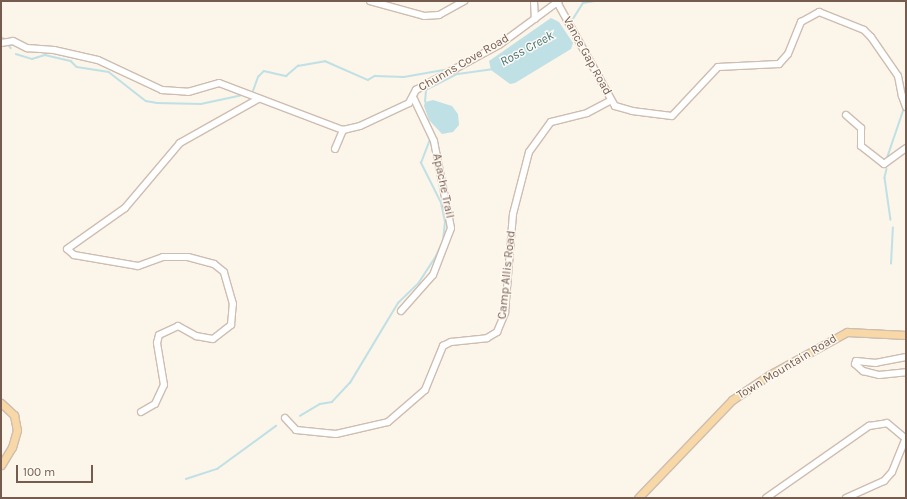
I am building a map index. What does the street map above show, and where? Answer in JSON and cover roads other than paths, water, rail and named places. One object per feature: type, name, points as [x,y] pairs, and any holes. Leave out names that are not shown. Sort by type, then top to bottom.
[{"type":"main road","name":"Town Mountain Road","points":[[638,498],[732,400],[769,375],[847,332],[906,335]]},
{"type":"main road","points":[[1,403],[14,415],[17,430],[12,447],[1,465]]},
{"type":"street","points":[[370,1],[424,16],[438,15],[464,1]]},
{"type":"street","points":[[534,1],[535,19]]},
{"type":"street","name":"Chunns Cove Road","points":[[343,130],[360,126],[414,99],[416,90],[482,56],[558,1]]},
{"type":"street","name":"Vance Gap Road","points":[[558,1],[615,106],[632,111],[672,116],[718,66],[779,64],[788,54],[801,22],[819,12],[864,30],[872,37],[898,76],[904,97]]},
{"type":"street","points":[[1,43],[13,41],[27,48],[54,50],[98,60],[162,90],[188,92],[219,82],[258,99],[343,130],[335,149]]},
{"type":"street","points":[[904,97],[906,107]]},
{"type":"street","points":[[141,412],[153,406],[164,385],[157,341],[159,335],[178,326],[196,336],[213,339],[230,325],[233,304],[224,272],[214,264],[188,257],[163,257],[135,265],[74,255],[67,249],[125,208],[180,143],[258,99]]},
{"type":"street","name":"Apache Trail","points":[[401,311],[433,275],[451,228],[434,141],[414,99]]},
{"type":"street","name":"Camp Allis Road","points":[[284,418],[296,430],[336,434],[388,422],[424,390],[443,346],[451,342],[487,338],[497,332],[505,313],[516,199],[529,152],[551,122],[587,113],[612,100]]},
{"type":"street","points":[[846,115],[861,128],[861,146],[884,164],[906,148]]},
{"type":"street","points":[[906,356],[876,363],[856,361],[855,364],[863,371],[879,375],[906,372]]},
{"type":"street","points":[[766,498],[869,426],[887,423],[906,437],[892,472],[884,481],[846,498]]},
{"type":"water","points":[[551,18],[559,22],[573,43],[571,49],[515,83],[510,84],[491,70],[489,61]]},
{"type":"water","points":[[433,100],[452,106],[458,114],[459,125],[453,132],[442,134],[429,120],[424,106],[425,102]]},
{"type":"waterway","name":"Ross Creek","points":[[573,19],[583,3],[596,1]]},
{"type":"waterway","points":[[1,37],[5,39]]},
{"type":"waterway","points":[[8,44],[11,48]]},
{"type":"waterway","points":[[16,54],[32,59],[45,55],[71,61],[77,67],[109,72],[146,101],[157,103],[201,104],[240,96]]},
{"type":"waterway","points":[[253,91],[258,77],[264,71],[286,76],[298,66],[325,61],[368,80],[375,76],[404,77],[450,69]]},
{"type":"waterway","points":[[425,102],[426,90],[458,74],[492,69]]},
{"type":"waterway","points":[[887,158],[903,111]]},
{"type":"waterway","points":[[300,416],[320,404],[332,402],[350,383],[398,303],[418,284],[436,256],[443,241],[445,222],[441,203],[421,163],[430,139]]},
{"type":"waterway","points":[[887,169],[885,178],[891,220]]},
{"type":"waterway","points":[[891,264],[893,228]]},
{"type":"waterway","points":[[186,479],[217,469],[276,426]]}]
